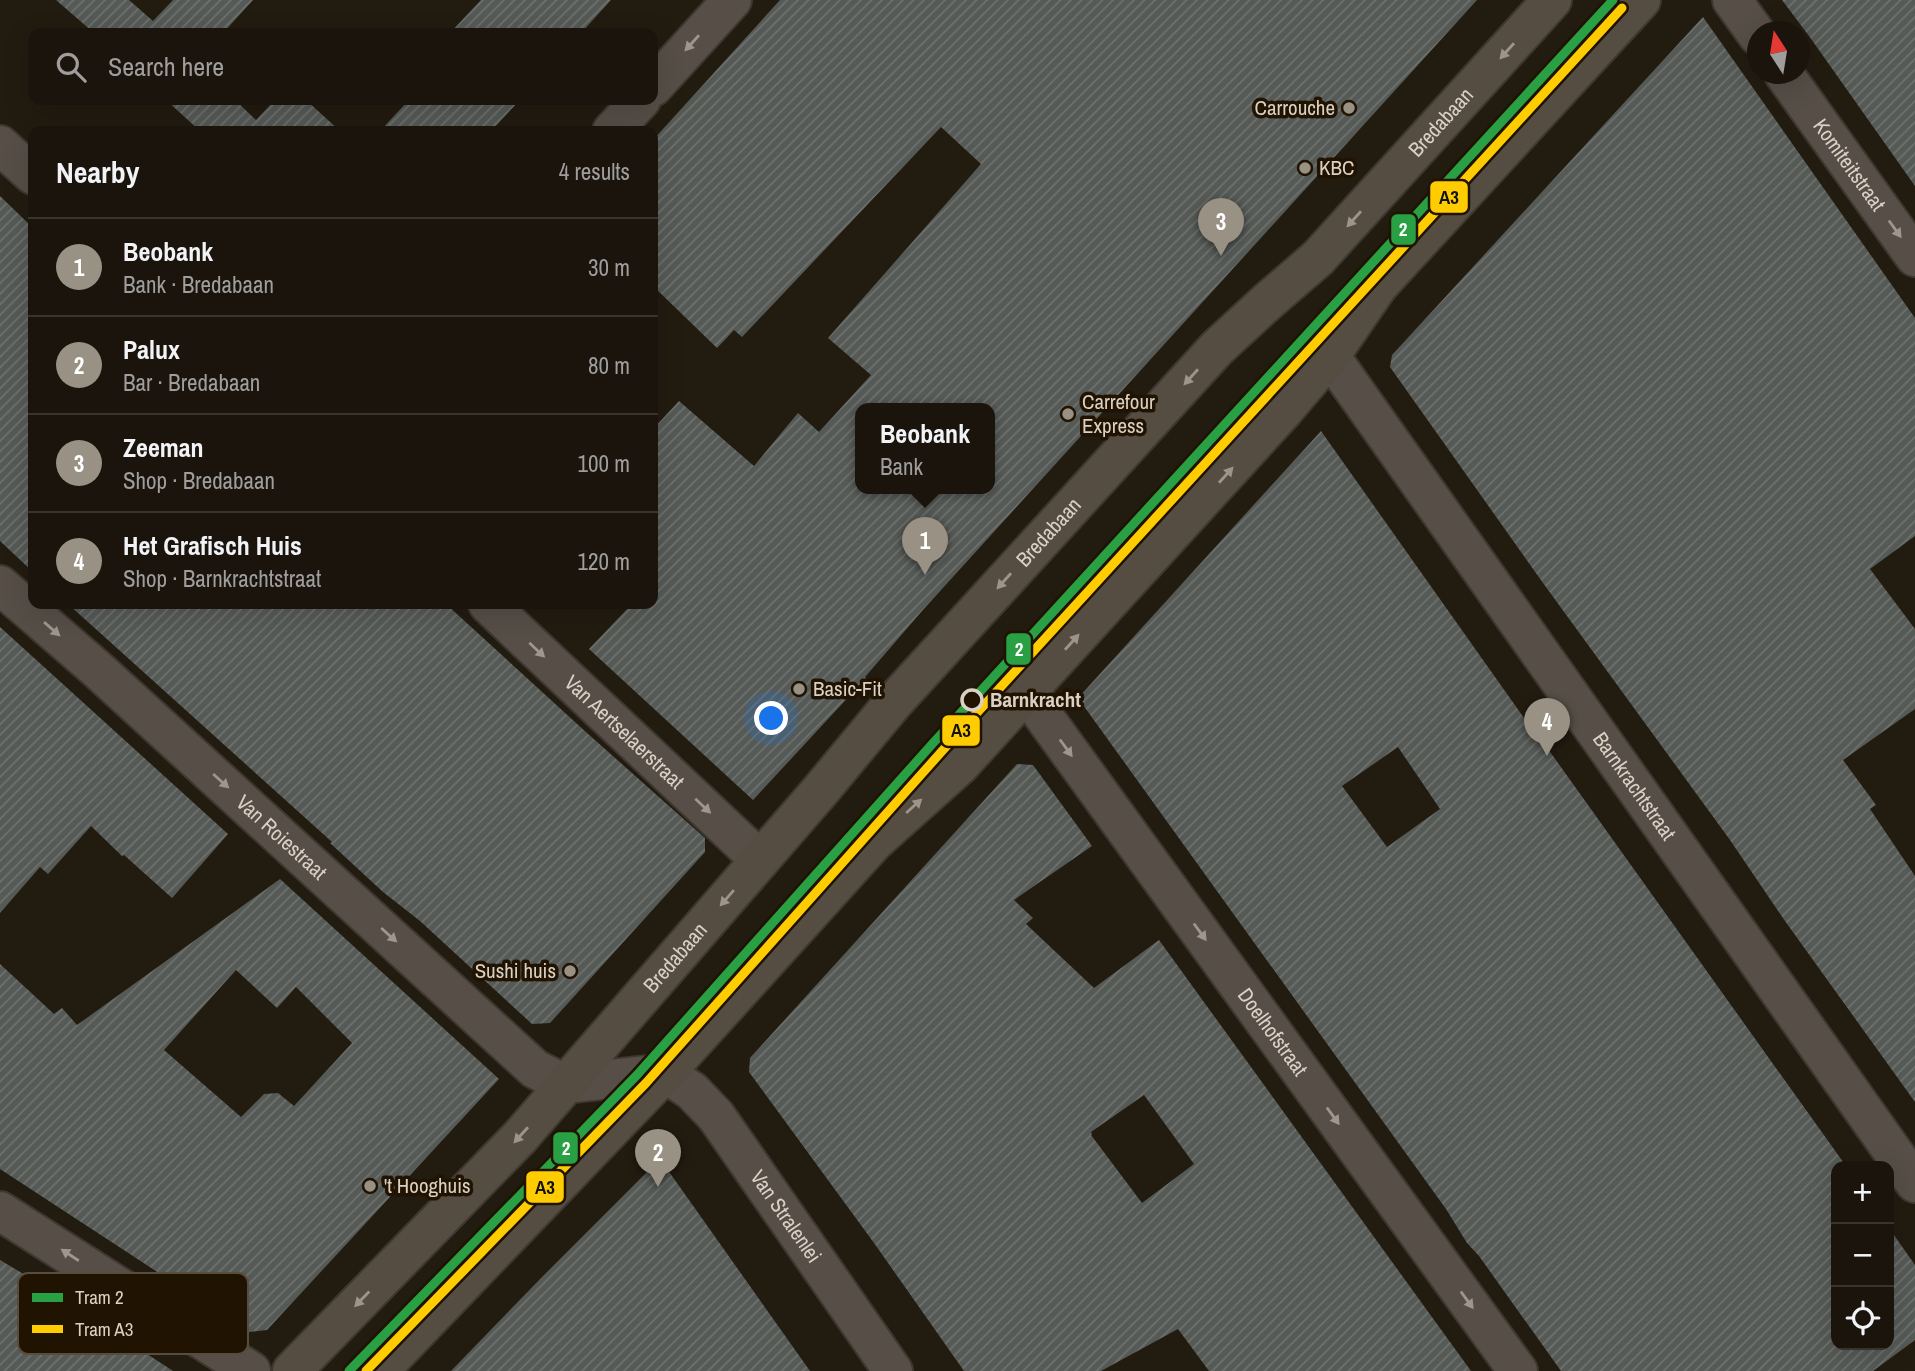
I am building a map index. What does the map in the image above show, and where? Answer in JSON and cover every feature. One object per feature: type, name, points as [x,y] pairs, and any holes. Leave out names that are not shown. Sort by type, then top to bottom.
[{"type":"main road","name":"Bredabaan","points":[[292,1371],[520,1137],[893,703],[1217,348],[1318,258],[1552,0]]},
{"type":"main road","points":[[379,1371],[665,1073],[875,841],[960,765],[1285,410],[1330,356],[1378,286],[1641,0]]},
{"type":"street","points":[[658,81],[732,0]]},
{"type":"street","points":[[1732,0],[1747,21]]},
{"type":"street","name":"Komiteitstraat","points":[[1791,84],[1915,257]]},
{"type":"street","points":[[617,126],[636,105]]},
{"type":"street","points":[[0,145],[28,170]]},
{"type":"street","name":"Barnkrachtstraat","points":[[1330,356],[1915,1183]]},
{"type":"street","name":"Van Roiestraat","points":[[0,585],[98,670],[535,1069],[565,1084]]},
{"type":"street","name":"Van Aertselaerstraat","points":[[493,609],[760,860]]},
{"type":"street","name":"Doelhofstraat","points":[[1026,692],[1518,1371]]},
{"type":"street","points":[[565,1084],[665,1073]]},
{"type":"street","name":"Van Stralenlei","points":[[665,1073],[692,1091],[716,1116],[893,1371]]},
{"type":"street","points":[[0,1211],[97,1273]]},
{"type":"street","points":[[224,1354],[251,1371]]},
{"type":"building","points":[[56,0],[129,0],[153,21],[173,0],[253,0],[228,28],[88,28]]},
{"type":"building","points":[[481,0],[611,0],[586,28],[455,28]]},
{"type":"building","points":[[780,0],[1477,0],[753,800],[589,649],[627,609],[658,609],[658,424],[679,401],[754,466],[798,413],[819,432],[871,375],[828,338],[981,164],[941,127],[742,337],[734,330],[717,348],[658,291],[658,134]]},
{"type":"building","points":[[1782,0],[1915,0],[1915,186],[1810,37],[1810,21],[1798,21]]},
{"type":"building","points":[[1703,17],[1747,79],[1747,84],[1750,84],[1915,318],[1915,536],[1870,569],[1915,629],[1915,709],[1843,760],[1876,805],[1870,809],[1915,876],[1915,1102],[1390,367],[1392,355]]},
{"type":"building","points":[[171,105],[240,105],[256,120],[270,105],[311,105],[335,126],[195,126]]},
{"type":"building","points":[[404,105],[515,105],[496,126],[385,126]]},
{"type":"building","points":[[0,196],[28,223],[28,567],[0,541]]},
{"type":"building","points":[[1321,431],[1842,1161],[1831,1161],[1831,1350],[1894,1350],[1894,1235],[1915,1265],[1915,1340],[1873,1371],[1561,1371],[1467,1243],[1446,1209],[1078,698]],"holes":[[[1398,747],[1440,809],[1387,847],[1342,786]]]},
{"type":"building","points":[[74,609],[451,609],[705,838],[705,852],[550,1023],[532,1024],[420,921],[383,892],[330,843],[332,842]]},
{"type":"building","points":[[0,627],[228,834],[172,898],[91,826],[48,874],[40,867],[0,913]]},
{"type":"building","points":[[1017,764],[1033,765],[1092,846],[1014,900],[1033,918],[1026,924],[1094,988],[1159,940],[1471,1371],[1209,1371],[1178,1329],[1101,1371],[964,1371],[749,1072],[750,1058]],"holes":[[[1144,1095],[1194,1164],[1142,1203],[1091,1132]]]},
{"type":"building","points":[[280,879],[499,1079],[267,1330],[249,1332],[248,1273],[159,1273],[0,1169],[0,964],[54,1014],[62,1008],[77,1025]],"holes":[[[236,970],[277,1008],[296,987],[352,1043],[294,1106],[278,1093],[264,1094],[241,1117],[164,1050]]]},
{"type":"building","points":[[660,1159],[810,1371],[451,1371],[542,1277]]},
{"type":"building","points":[[0,1260],[22,1273],[18,1273],[18,1354],[147,1354],[173,1371],[0,1371]]},
{"type":"tram line","name":"2","points":[[349,1371],[637,1075],[934,742],[1613,0]]},
{"type":"tram line","name":"A3","points":[[366,1371],[646,1083],[943,750],[1622,8]]},
{"type":"place","name":"Carrouche","points":[[1349,108]]},
{"type":"place","name":"KBC","points":[[1305,168]]},
{"type":"place","name":"Zeeman","points":[[1221,256]]},
{"type":"place","name":"Carrefour Express","points":[[1068,414]]},
{"type":"place","name":"Beobank","points":[[925,575]]},
{"type":"place","name":"Basic-Fit","points":[[799,689]]},
{"type":"place","name":"Barnkracht","points":[[972,700]]},
{"type":"place","name":"Het Grafisch Huis","points":[[1547,756]]},
{"type":"place","name":"Sushi huis","points":[[570,971]]},
{"type":"place","name":"'t Hooghuis","points":[[370,1186]]},
{"type":"place","name":"Palux","points":[[658,1187]]}]
